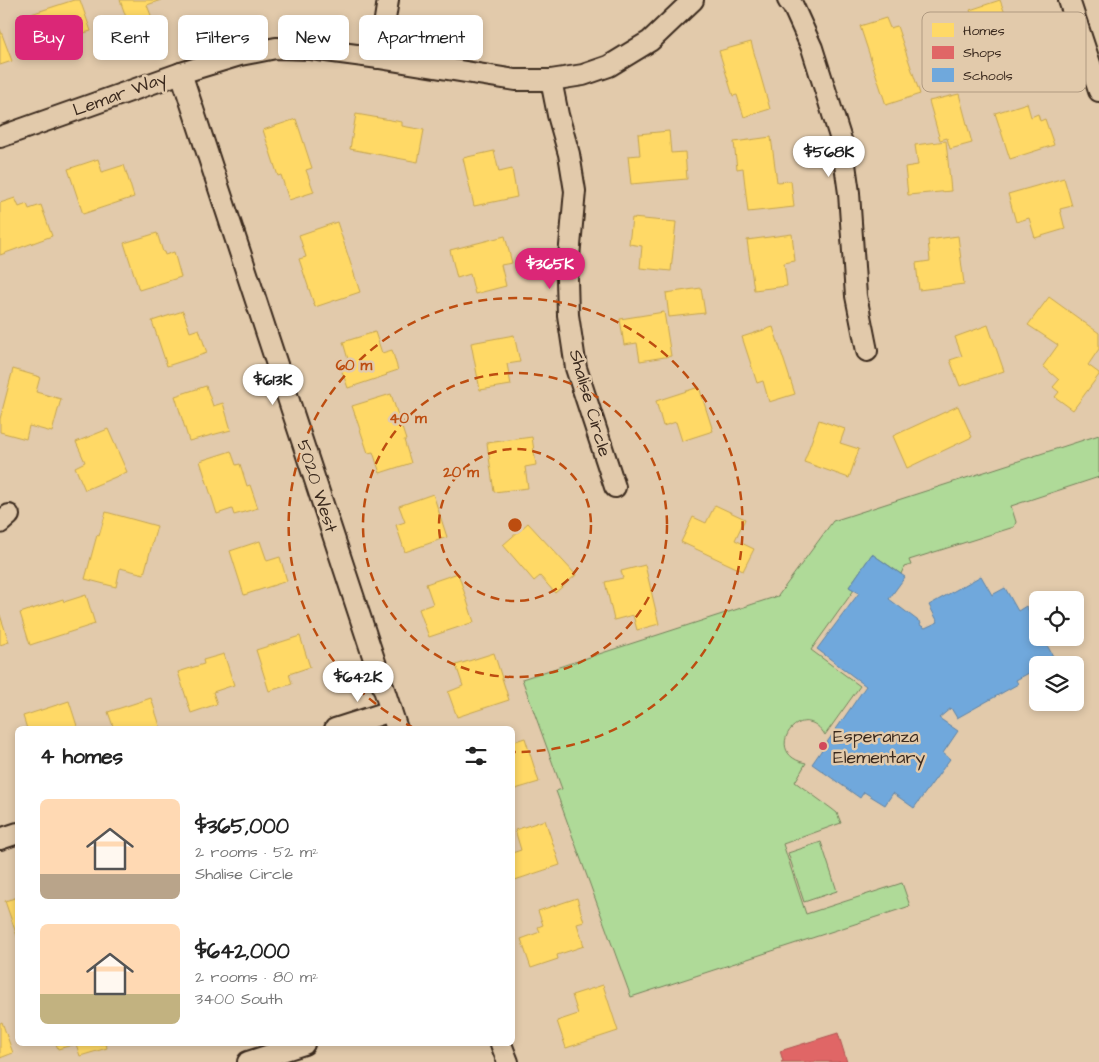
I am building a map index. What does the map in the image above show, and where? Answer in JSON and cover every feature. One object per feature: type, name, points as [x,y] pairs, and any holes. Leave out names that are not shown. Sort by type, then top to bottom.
[{"type":"street","points":[[386,15],[388,0]]},
{"type":"street","name":"Lemar Way","points":[[391,60],[515,80],[551,80],[583,76],[609,66],[650,41],[693,0]]},
{"type":"street","points":[[788,0],[793,6],[812,48],[842,143],[849,193],[856,296],[867,351]]},
{"type":"street","points":[[1069,0],[1073,12]]},
{"type":"street","name":"Lemar Way","points":[[0,137],[181,73],[240,55],[276,48],[311,49],[359,55]]},
{"type":"street","points":[[1086,52],[1099,91]]},
{"type":"street","name":"5020 West","points":[[181,73],[394,720]]},
{"type":"street","name":"Shalise Circle","points":[[551,80],[569,154],[575,191],[567,279],[568,316],[576,368],[615,487]]},
{"type":"street","points":[[355,726],[394,720]]},
{"type":"street","points":[[0,839],[15,834]]},
{"type":"street","points":[[248,1062],[298,1046]]},
{"type":"street","points":[[502,1046],[508,1062]]},
{"type":"green space","points":[[1099,435],[1099,477],[1011,506],[1016,522],[1014,527],[909,560],[911,565],[904,567],[901,574],[872,554],[849,587],[854,590],[811,650],[860,686],[825,735],[815,725],[805,722],[796,724],[789,731],[785,740],[786,749],[793,758],[806,763],[795,782],[837,813],[841,823],[783,844],[806,914],[902,883],[910,906],[631,997],[556,791],[562,789],[522,679],[778,596],[833,521]]},
{"type":"green space","points":[[821,842],[837,891],[804,902],[788,853]]},
{"type":"building: Homes","points":[[74,0],[80,0],[91,31],[83,33],[83,15],[31,14]]},
{"type":"building: Homes","points":[[120,0],[161,0],[147,5],[151,15],[125,15]]},
{"type":"building: Homes","points":[[1000,0],[1004,12],[971,12],[970,10]]},
{"type":"building: Homes","points":[[886,18],[890,28],[897,26],[920,94],[886,105],[860,26]]},
{"type":"building: Homes","points":[[0,29],[12,61],[0,65]]},
{"type":"building: Homes","points":[[751,42],[770,109],[744,117],[737,95],[733,96],[719,51]]},
{"type":"building: Homes","points":[[959,94],[972,143],[950,149],[947,138],[940,140],[929,101]]},
{"type":"building: Homes","points":[[1027,103],[1031,117],[1038,114],[1040,121],[1045,119],[1054,145],[1010,159],[995,113]]},
{"type":"building: Homes","points":[[356,114],[402,122],[402,126],[424,130],[418,162],[350,149]]},
{"type":"building: Homes","points":[[296,119],[312,168],[306,170],[314,192],[289,200],[281,175],[278,176],[263,130]]},
{"type":"building: Homes","points":[[669,131],[671,153],[685,152],[687,179],[631,184],[628,156],[640,155],[638,134]]},
{"type":"building: Homes","points":[[771,137],[777,182],[791,181],[794,207],[748,212],[743,168],[737,169],[734,142]]},
{"type":"building: Homes","points":[[946,141],[951,191],[908,195],[905,167],[918,165],[915,145]]},
{"type":"building: Homes","points":[[494,151],[499,172],[512,169],[517,197],[474,206],[463,158]]},
{"type":"building: Homes","points":[[98,159],[102,172],[124,165],[134,197],[83,214],[68,169]]},
{"type":"building: Homes","points":[[1064,178],[1072,206],[1060,209],[1065,229],[1035,238],[1029,218],[1016,222],[1008,194]]},
{"type":"building: Homes","points":[[15,198],[19,207],[27,204],[29,209],[41,205],[52,236],[0,255],[0,203]]},
{"type":"building: Homes","points":[[632,218],[676,222],[671,271],[640,268],[642,246],[629,244]]},
{"type":"building: Homes","points":[[337,222],[360,292],[315,307],[299,259],[306,257],[299,235]]},
{"type":"building: Homes","points":[[157,233],[165,255],[174,252],[181,277],[139,290],[124,243]]},
{"type":"building: Homes","points":[[792,234],[795,261],[784,263],[787,286],[754,290],[747,240]]},
{"type":"building: Homes","points":[[505,236],[512,263],[501,265],[506,286],[475,294],[470,274],[457,278],[450,250]]},
{"type":"building: Homes","points":[[958,236],[964,284],[919,290],[916,263],[930,261],[928,240]]},
{"type":"building: Homes","points":[[701,288],[705,313],[669,317],[666,293]]},
{"type":"building: Homes","points":[[1049,297],[1099,333],[1099,349],[1088,365],[1099,375],[1073,410],[1055,397],[1059,392],[1053,387],[1059,380],[1043,366],[1058,345],[1028,325]]},
{"type":"building: Homes","points":[[183,311],[190,332],[199,329],[207,353],[167,366],[152,321]]},
{"type":"building: Homes","points":[[664,312],[671,356],[640,361],[637,343],[624,345],[620,319]]},
{"type":"building: Homes","points":[[988,325],[1004,371],[960,386],[950,360],[962,356],[955,337]]},
{"type":"building: Homes","points":[[773,327],[795,394],[769,402],[763,381],[757,383],[742,337]]},
{"type":"building: Homes","points":[[375,332],[382,353],[392,350],[398,370],[348,388],[340,366],[349,363],[343,342]]},
{"type":"building: Homes","points":[[514,335],[520,362],[507,364],[511,385],[480,390],[471,343]]},
{"type":"building: Homes","points":[[13,369],[40,377],[36,392],[61,399],[52,432],[29,426],[26,439],[0,432],[0,419]]},
{"type":"building: Homes","points":[[206,386],[213,406],[223,403],[231,430],[189,441],[175,396]]},
{"type":"building: Homes","points":[[699,387],[713,431],[682,441],[676,422],[663,426],[656,401]]},
{"type":"building: Homes","points":[[391,394],[406,440],[404,440],[411,463],[380,473],[373,452],[368,453],[352,406]]},
{"type":"building: Homes","points":[[958,406],[972,437],[907,468],[893,436]]},
{"type":"building: Homes","points":[[819,420],[845,429],[840,443],[859,449],[849,478],[804,462]]},
{"type":"building: Homes","points":[[108,429],[127,472],[85,490],[75,467],[85,462],[76,442]]},
{"type":"building: Homes","points":[[532,437],[536,465],[525,467],[528,488],[494,492],[487,443]]},
{"type":"building: Homes","points":[[231,451],[236,465],[240,464],[247,486],[250,485],[258,508],[234,515],[232,509],[217,514],[200,461]]},
{"type":"building: Homes","points":[[433,494],[447,537],[405,552],[396,525],[405,522],[399,506]]},
{"type":"building: Homes","points":[[715,505],[745,519],[735,540],[754,549],[743,571],[681,542],[693,517],[706,523]]},
{"type":"building: Homes","points":[[106,512],[157,526],[144,574],[120,568],[116,587],[85,579],[97,535],[99,536]]},
{"type":"building: Homes","points":[[528,523],[576,575],[555,593],[540,576],[534,581],[503,545]]},
{"type":"building: Homes","points":[[260,541],[267,561],[280,557],[287,581],[244,595],[230,551]]},
{"type":"building: Homes","points":[[645,565],[659,624],[637,630],[633,615],[614,620],[605,582],[623,578],[621,571]]},
{"type":"building: Homes","points":[[458,573],[474,622],[429,637],[419,609],[433,604],[426,584]]},
{"type":"building: Homes","points":[[86,595],[95,624],[30,645],[20,613],[63,599],[64,602]]},
{"type":"building: Homes","points":[[0,615],[9,642],[0,645]]},
{"type":"building: Homes","points":[[300,636],[310,667],[289,674],[292,684],[269,691],[256,650]]},
{"type":"building: Homes","points":[[494,653],[509,700],[457,717],[448,692],[463,686],[456,665]]},
{"type":"building: Homes","points":[[224,654],[234,685],[213,692],[217,704],[191,713],[178,672],[204,664],[203,660]]},
{"type":"building: Homes","points":[[151,698],[160,726],[113,726],[108,712]]},
{"type":"building: Homes","points":[[69,701],[77,726],[26,726],[23,716]]},
{"type":"building: Homes","points":[[525,738],[539,782],[515,789],[515,741]]},
{"type":"building: Homes","points":[[545,820],[560,865],[515,880],[515,852],[521,850],[515,830]]},
{"type":"building: Homes","points":[[15,898],[15,930],[5,901]]},
{"type":"building: Homes","points":[[577,898],[584,922],[577,924],[584,946],[557,955],[558,959],[531,968],[521,939],[540,932],[538,927],[543,925],[538,911]]},
{"type":"building: Homes","points":[[603,985],[618,1031],[566,1048],[557,1021],[578,1014],[572,995]]},
{"type":"building: Homes","points":[[2,1022],[13,1053],[0,1058],[0,1023]]},
{"type":"building: Homes","points":[[57,1046],[69,1046],[58,1049]]},
{"type":"building: Homes","points":[[77,1046],[106,1046],[107,1048],[80,1056]]},
{"type":"building: Shops","points":[[838,1033],[847,1062],[781,1062],[783,1061],[780,1051]]},
{"type":"building: Schools","points":[[872,554],[905,577],[889,599],[925,628],[938,622],[929,605],[981,576],[992,595],[1005,588],[1018,611],[1026,606],[1029,611],[1029,646],[1047,646],[1053,656],[1029,656],[1029,673],[1016,680],[1018,684],[957,718],[951,708],[939,718],[958,731],[943,753],[950,759],[914,808],[893,793],[885,805],[864,792],[860,798],[812,764],[866,686],[817,649],[859,593],[849,587]]},
{"type":"place","name":"Esperanza Elementary","points":[[823,746]]}]
